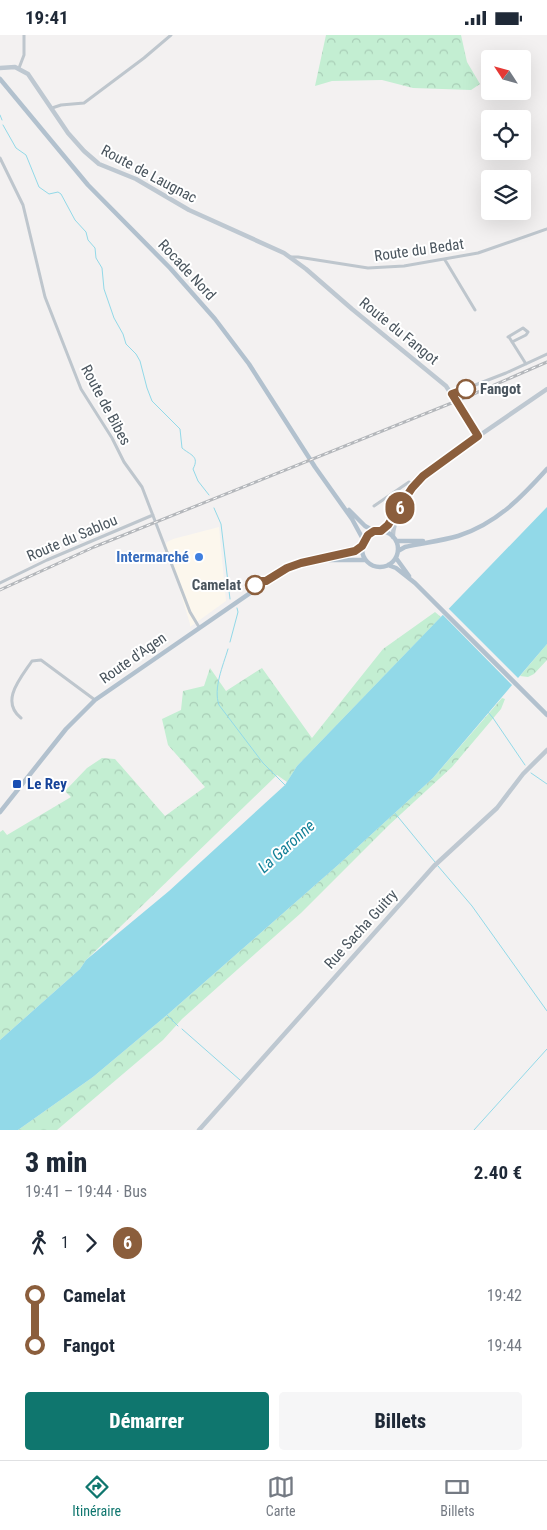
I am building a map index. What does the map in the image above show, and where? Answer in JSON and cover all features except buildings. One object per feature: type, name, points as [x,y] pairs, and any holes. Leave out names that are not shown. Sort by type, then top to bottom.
[{"type":"main road","name":"Rocade Nord","points":[[0,79],[88,185],[170,268],[215,319],[249,364],[315,467],[335,494]]},
{"type":"main road","points":[[398,551],[405,547],[473,530],[496,518],[521,498],[547,469]]},
{"type":"main road","points":[[335,494],[362,523],[374,531],[388,532],[395,539],[398,551],[396,557],[388,565]]},
{"type":"main road","points":[[335,494],[358,527],[363,543],[362,552],[365,560],[377,567],[388,565],[396,568],[417,585],[547,715]]},
{"type":"main road","points":[[363,543],[368,535],[374,531]]},
{"type":"main road","points":[[395,539],[409,542],[437,540]]},
{"type":"main road","name":"Route d'Agen","points":[[0,812],[66,729],[95,700],[282,571],[296,564],[351,553],[363,543]]},
{"type":"main road","points":[[396,557],[417,585]]},
{"type":"main road","name":"Route d'Agen","points":[[310,561],[365,560]]},
{"type":"street","points":[[1,67],[19,68],[24,55],[24,35]]},
{"type":"street","points":[[52,108],[62,105],[81,104],[89,100],[144,59],[171,35]]},
{"type":"street","name":"Route de Laugnac","points":[[19,68],[32,79],[68,133],[99,164],[136,179],[189,210],[247,235],[290,257]]},
{"type":"street","name":"Route de Bibes","points":[[0,157],[23,205],[45,297],[82,389],[112,438],[124,462],[142,487],[190,612],[199,627]]},
{"type":"street","name":"Route du Bedat","points":[[290,257],[368,268],[395,267],[445,260],[489,250],[547,229]]},
{"type":"street","name":"Route du Fangot","points":[[290,257],[313,274],[352,309],[446,386],[478,436]]},
{"type":"street","points":[[445,260],[475,310]]},
{"type":"street","points":[[512,342],[526,335],[528,332],[526,329],[523,328],[509,335],[512,342],[526,364]]},
{"type":"street","points":[[452,394],[506,373],[547,354]]},
{"type":"street","points":[[381,531],[388,525],[414,485],[432,468],[547,389]]},
{"type":"street","points":[[374,506],[409,482],[414,485]]},
{"type":"street","points":[[395,539],[394,528],[405,501]]},
{"type":"street","name":"Route du Sablou","points":[[0,583],[47,560],[153,515]]},
{"type":"street","points":[[21,718],[12,710],[10,691],[32,661],[36,660],[41,660],[95,700]]},
{"type":"street","name":"Rue Sacha Guitry","points":[[199,1130],[434,867],[497,808],[524,774],[547,750]]},
{"type":"shaded area","points":[[219,527],[226,601],[190,627],[175,574],[164,550],[167,542],[173,539]]},
{"type":"green space","points":[[326,35],[461,35],[467,62],[480,84],[471,90],[413,88],[382,80],[332,81],[315,86]]},
{"type":"green space","points":[[435,612],[441,617],[297,766],[287,782],[277,775],[86,960],[80,969],[0,1040],[0,832],[3,830],[7,835],[71,797],[65,791],[87,768],[102,758],[115,759],[165,816],[205,787],[168,745],[162,719],[181,710],[183,691],[204,686],[210,668],[226,691],[262,668],[312,738],[383,649]]},
{"type":"green space","points":[[547,644],[547,660],[534,674],[528,677],[520,676]]},
{"type":"green space","points":[[502,698],[505,699],[501,709],[452,767],[389,825],[301,913],[182,1019],[163,1040],[57,1130],[18,1130],[93,1077],[167,1015],[338,865],[433,778]]},
{"type":"water","name":"La Garonne","points":[[547,507],[547,644],[433,778],[338,865],[167,1015],[93,1077],[18,1130],[0,1130],[0,1040],[80,969],[86,960],[169,891],[285,785],[297,766]]},
{"type":"pier","points":[[447,607],[520,680],[514,687],[441,613]]},
{"type":"waterway","points":[[0,115],[2,120]]},
{"type":"waterway","points":[[3,125],[16,148],[26,155],[39,187],[49,194],[58,192],[61,194],[75,220],[86,232],[88,240],[95,248],[96,258],[102,268],[104,289],[114,318],[126,344],[140,361],[152,401],[180,429],[182,448],[195,458],[193,469],[198,481],[209,495]]},
{"type":"waterway","points":[[214,508],[221,524],[230,599]]},
{"type":"waterway","points":[[230,642],[238,612],[237,608]]},
{"type":"waterway","points":[[228,649],[218,684],[217,698],[219,705],[263,763],[285,785]]},
{"type":"waterway","points":[[488,712],[525,765]]},
{"type":"waterway","points":[[531,773],[547,784]]},
{"type":"waterway","points":[[394,812],[435,862]]},
{"type":"waterway","points":[[438,866],[472,906],[547,1011]]},
{"type":"waterway","points":[[166,1014],[178,1026]]},
{"type":"waterway","points":[[182,1029],[240,1080]]},
{"type":"waterway","points":[[474,1130],[547,1049]]},
{"type":"railway","points":[[0,590],[94,547],[469,396],[547,362]]},
{"type":"bus line","name":"6","points":[[255,585],[260,581],[266,581],[287,568],[301,563],[349,554],[362,546],[368,535],[385,528],[412,488],[423,476],[478,436],[452,394],[466,389]]},
{"type":"place","name":"Fangot","points":[[466,389]]},
{"type":"place","name":"Intermarché","points":[[199,557]]},
{"type":"place","name":"Camelat","points":[[255,585]]},
{"type":"place","name":"Le Rey","points":[[17,784]]}]
